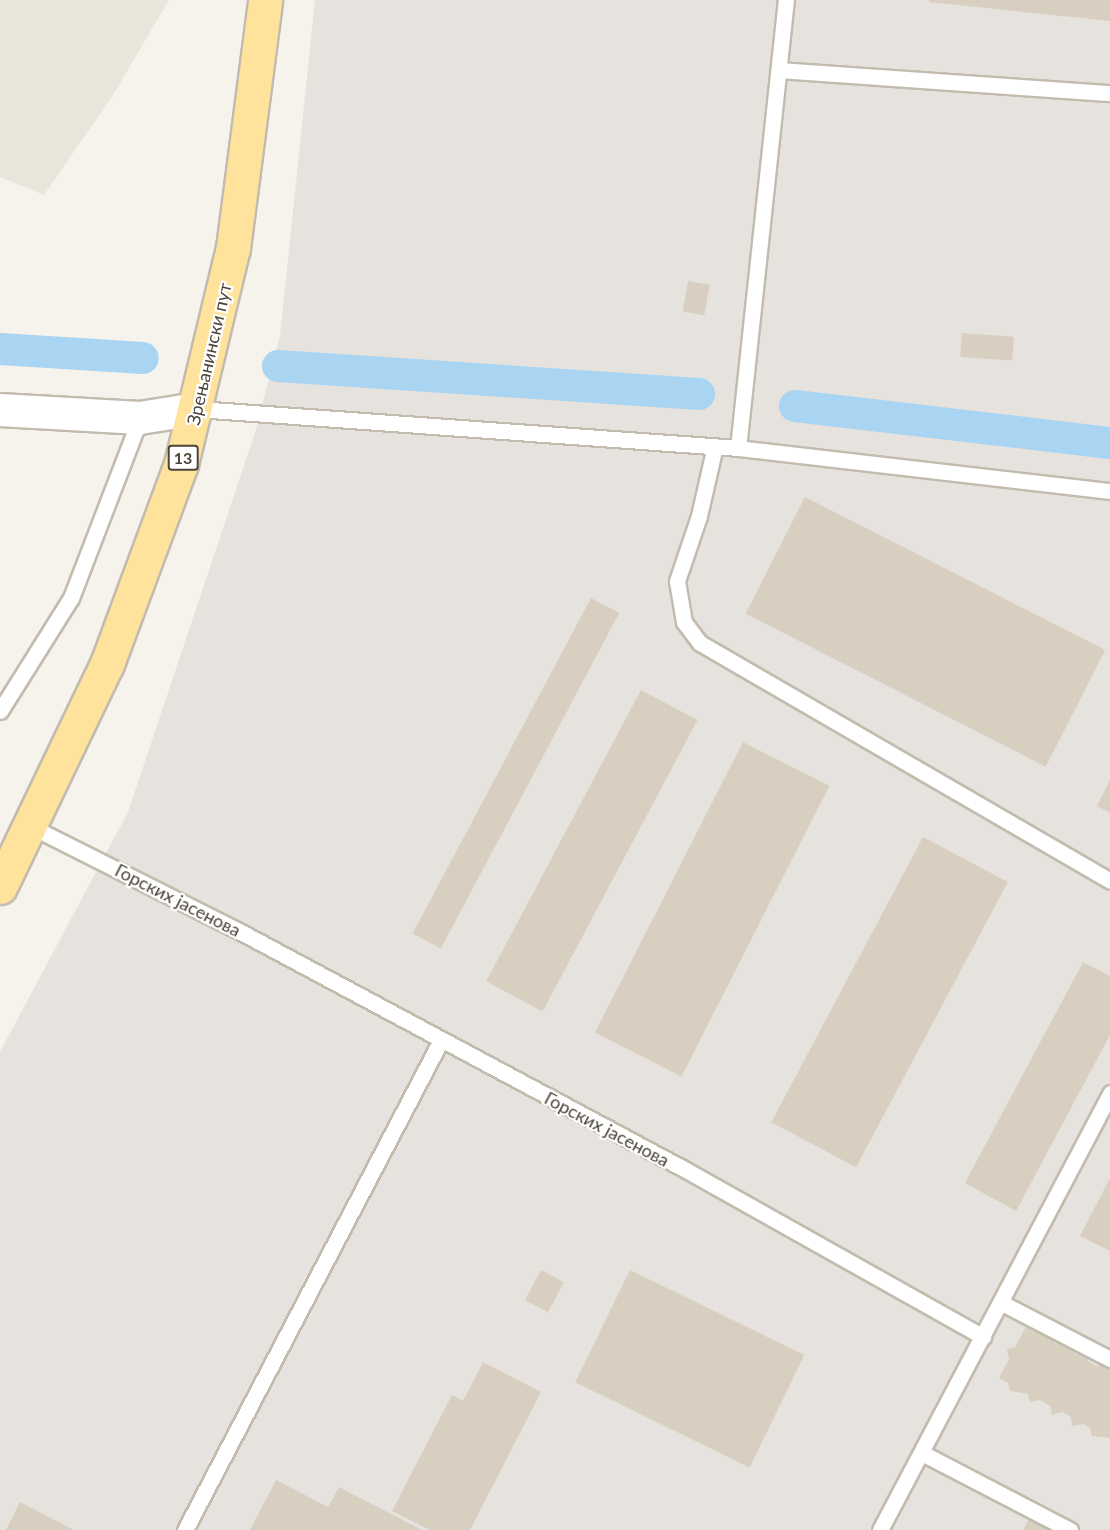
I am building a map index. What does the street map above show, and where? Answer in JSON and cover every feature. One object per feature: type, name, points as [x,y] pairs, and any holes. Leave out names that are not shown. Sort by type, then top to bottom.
[{"type":"main road","name":"Зрењанински пут","points":[[0,887],[32,827],[134,599],[197,409],[233,248],[265,0]]},
{"type":"street","points":[[0,410],[140,418],[197,409]]},
{"type":"lane","points":[[738,448],[786,0]]},
{"type":"lane","points":[[779,70],[1110,93]]},
{"type":"lane","points":[[197,409],[738,448],[1110,491]]},
{"type":"lane","points":[[0,711],[71,597],[140,418]]},
{"type":"lane","points":[[715,446],[699,516],[676,581],[684,622],[700,643],[1110,881]]},
{"type":"lane","name":"Горских јасенова","points":[[32,827],[237,930],[440,1042],[684,1169],[983,1337]]},
{"type":"lane","points":[[185,1530],[440,1042]]},
{"type":"lane","points":[[880,1530],[1002,1303],[1110,1093]]},
{"type":"lane","points":[[1002,1303],[1110,1359]]},
{"type":"lane","points":[[922,1453],[1070,1530]]},
{"type":"shaded area","points":[[0,0],[169,0],[113,95],[44,195],[0,177]]},
{"type":"shaded area","points":[[315,0],[1110,0],[1110,1530],[0,1530],[0,1052],[128,812],[255,433],[280,336]]},
{"type":"building","points":[[929,0],[1110,0],[1110,21],[929,2]]},
{"type":"building","points":[[688,281],[710,285],[704,315],[683,312]]},
{"type":"building","points":[[962,333],[1014,337],[1012,361],[960,357]]},
{"type":"building","points":[[805,497],[1105,650],[1046,767],[746,614]]},
{"type":"building","points":[[591,598],[619,613],[441,949],[413,934]]},
{"type":"building","points":[[641,690],[698,720],[543,1011],[486,981]]},
{"type":"building","points":[[743,742],[829,786],[681,1077],[595,1032]]},
{"type":"building","points":[[1110,780],[1110,813],[1097,806]]},
{"type":"building","points":[[923,837],[1008,882],[856,1167],[771,1122]]},
{"type":"building","points":[[1083,962],[1110,976],[1110,1035],[1016,1211],[965,1183]]},
{"type":"building","points":[[1110,1178],[1110,1251],[1080,1236]]},
{"type":"building","points":[[541,1270],[564,1282],[548,1312],[525,1300]]},
{"type":"building","points":[[630,1270],[804,1355],[750,1467],[575,1382]]},
{"type":"building","points":[[1026,1327],[1034,1332],[1039,1327],[1056,1344],[1061,1339],[1076,1355],[1081,1349],[1089,1356],[1088,1361],[1098,1367],[1104,1360],[1110,1364],[1110,1438],[1092,1436],[1090,1428],[1083,1424],[1072,1426],[1071,1417],[1062,1412],[1052,1415],[1050,1406],[1040,1400],[1030,1402],[1028,1394],[1010,1391],[1008,1383],[999,1378],[1009,1359],[1007,1349],[1015,1347]]},
{"type":"building","points":[[483,1362],[541,1392],[470,1530],[430,1530],[392,1511],[452,1395],[463,1401]]},
{"type":"building","points":[[276,1480],[328,1507],[339,1487],[422,1530],[250,1530]]},
{"type":"building","points":[[20,1502],[74,1530],[6,1530]]},
{"type":"building","points":[[1030,1516],[1056,1530],[1023,1530]]},
{"type":"waterway","points":[[0,349],[143,358]]},
{"type":"waterway","points":[[278,366],[699,394]]},
{"type":"waterway","points":[[795,406],[1110,443]]}]
